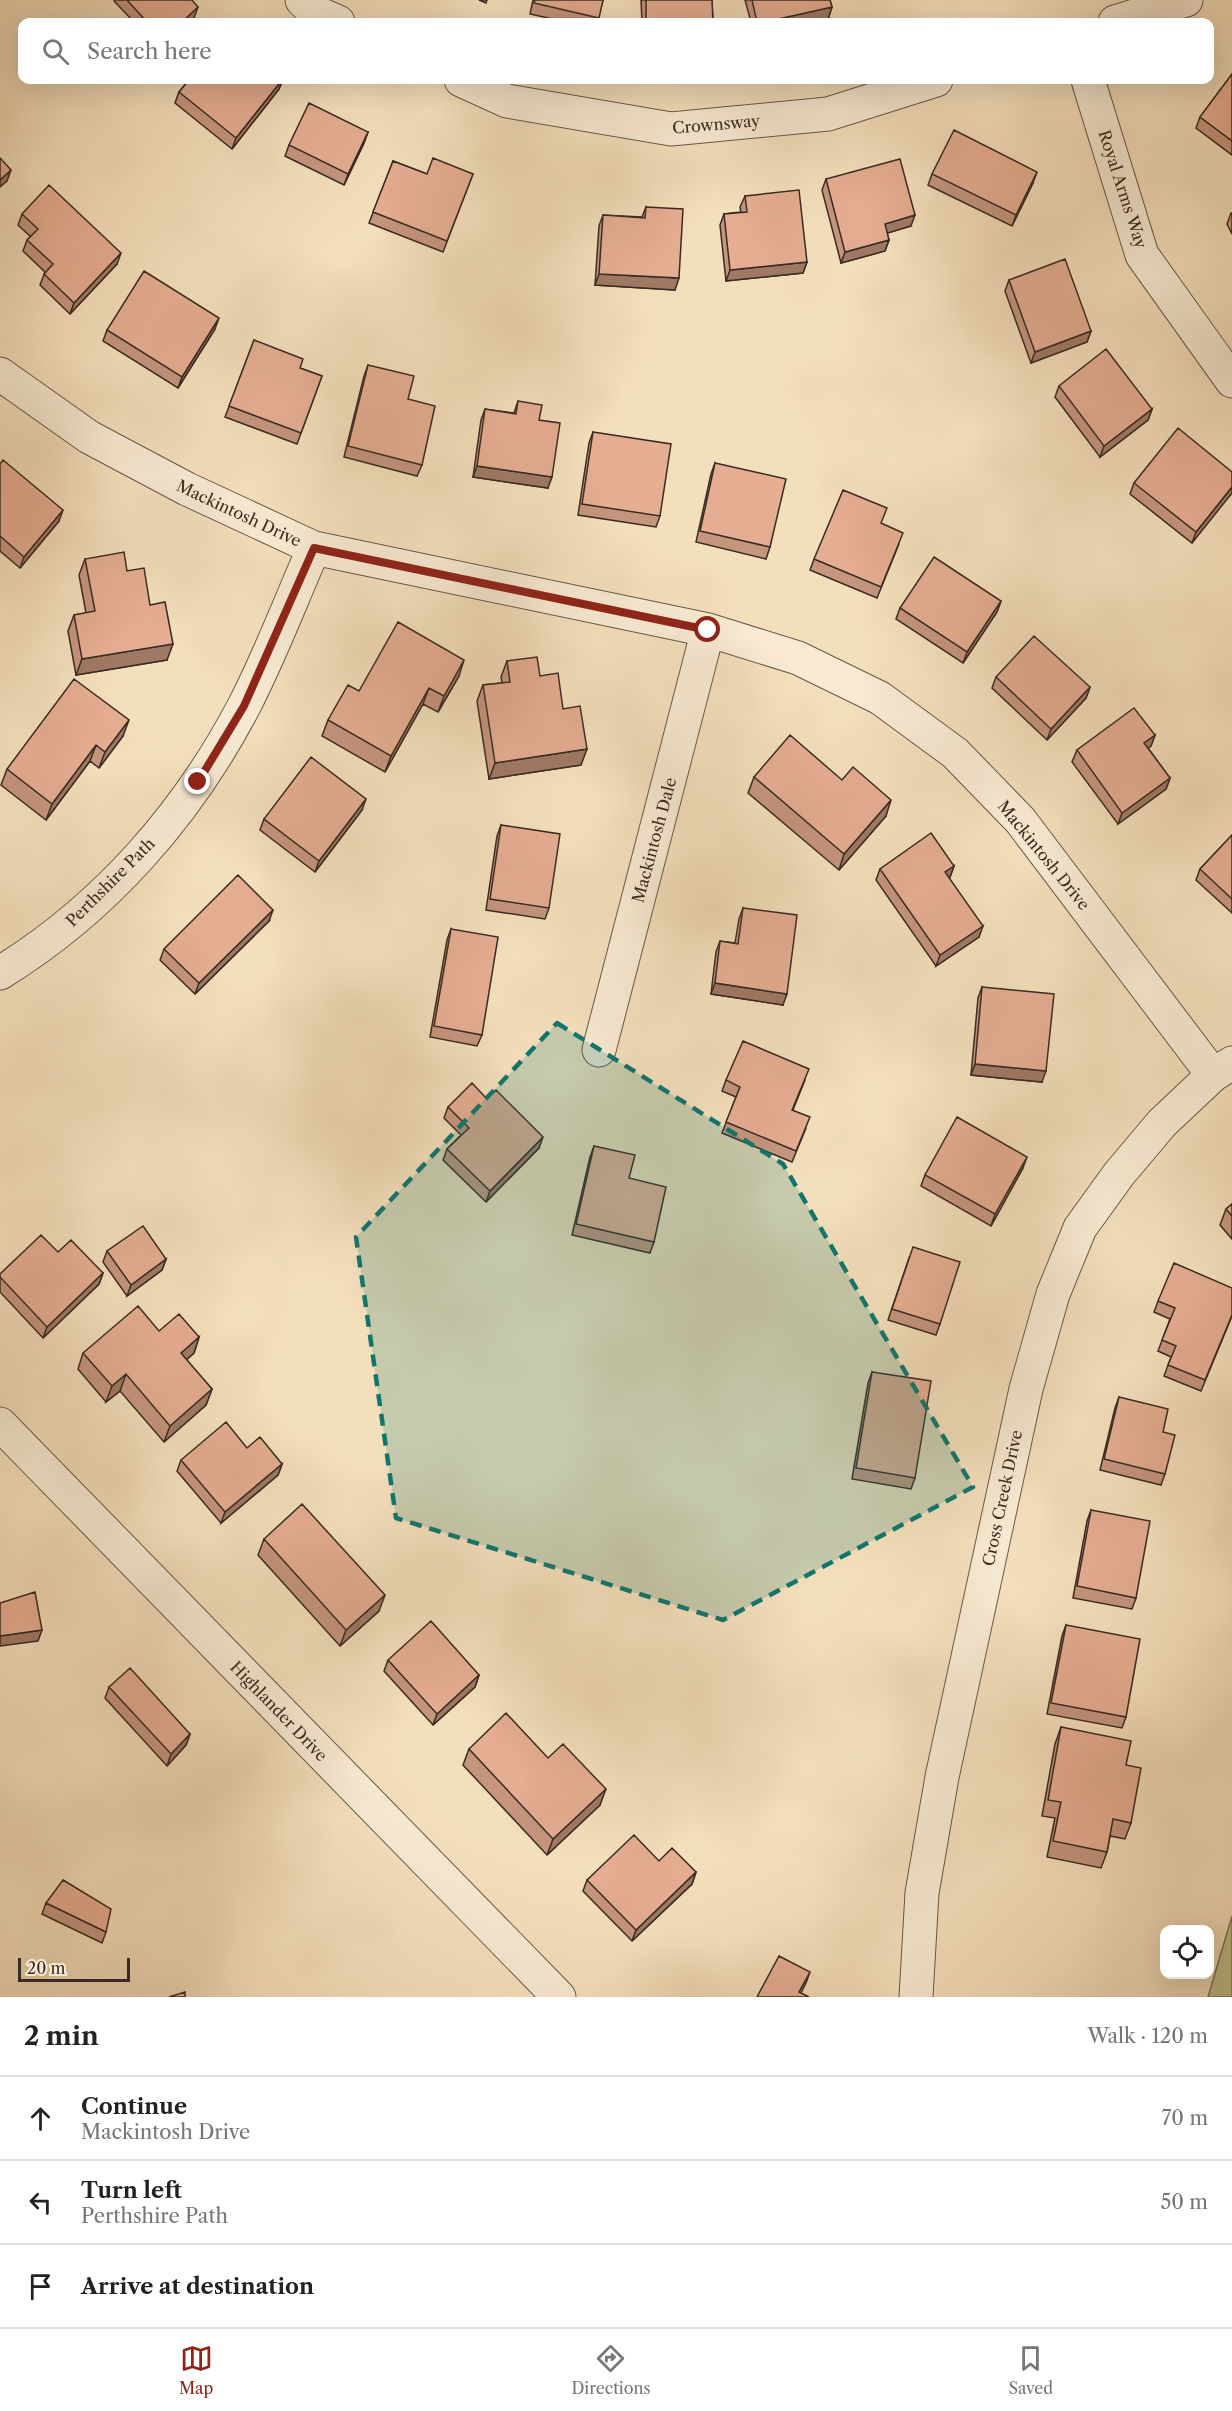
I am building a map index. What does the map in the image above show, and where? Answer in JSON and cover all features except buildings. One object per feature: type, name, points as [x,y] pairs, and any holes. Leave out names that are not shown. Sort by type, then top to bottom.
[{"type":"street","points":[[302,0],[313,11],[329,18]]},
{"type":"street","points":[[1128,18],[1186,0]]},
{"type":"street","name":"Crownsway","points":[[470,84],[507,101],[670,129],[828,114],[923,84]]},
{"type":"street","name":"Royal Arms Way","points":[[1089,84],[1142,255],[1232,381]]},
{"type":"street","name":"Mackintosh Drive","points":[[0,374],[89,437],[187,489],[314,548],[708,630],[798,658],[880,698],[955,753],[1020,820],[1222,1069]]},
{"type":"street","name":"Perthshire Path","points":[[0,973],[31,954],[86,911],[145,852],[198,782],[244,706],[314,548]]},
{"type":"street","name":"Mackintosh Dale","points":[[599,1050],[708,630]]},
{"type":"street","name":"Cross Creek Drive","points":[[916,1997],[922,1893],[942,1777],[1026,1389],[1053,1294],[1080,1227],[1119,1174],[1162,1123],[1222,1069]]},
{"type":"street","name":"Highlander Drive","points":[[1,1427],[559,1997]]},
{"type":"highlighted area","points":[[557,1023],[783,1164],[973,1487],[723,1620],[396,1518],[356,1237]]},
{"type":"shaded area","points":[[1232,1916],[1232,1997],[1208,1997]]},
{"type":"route","points":[[198,782],[244,706],[314,548],[708,630]]}]
